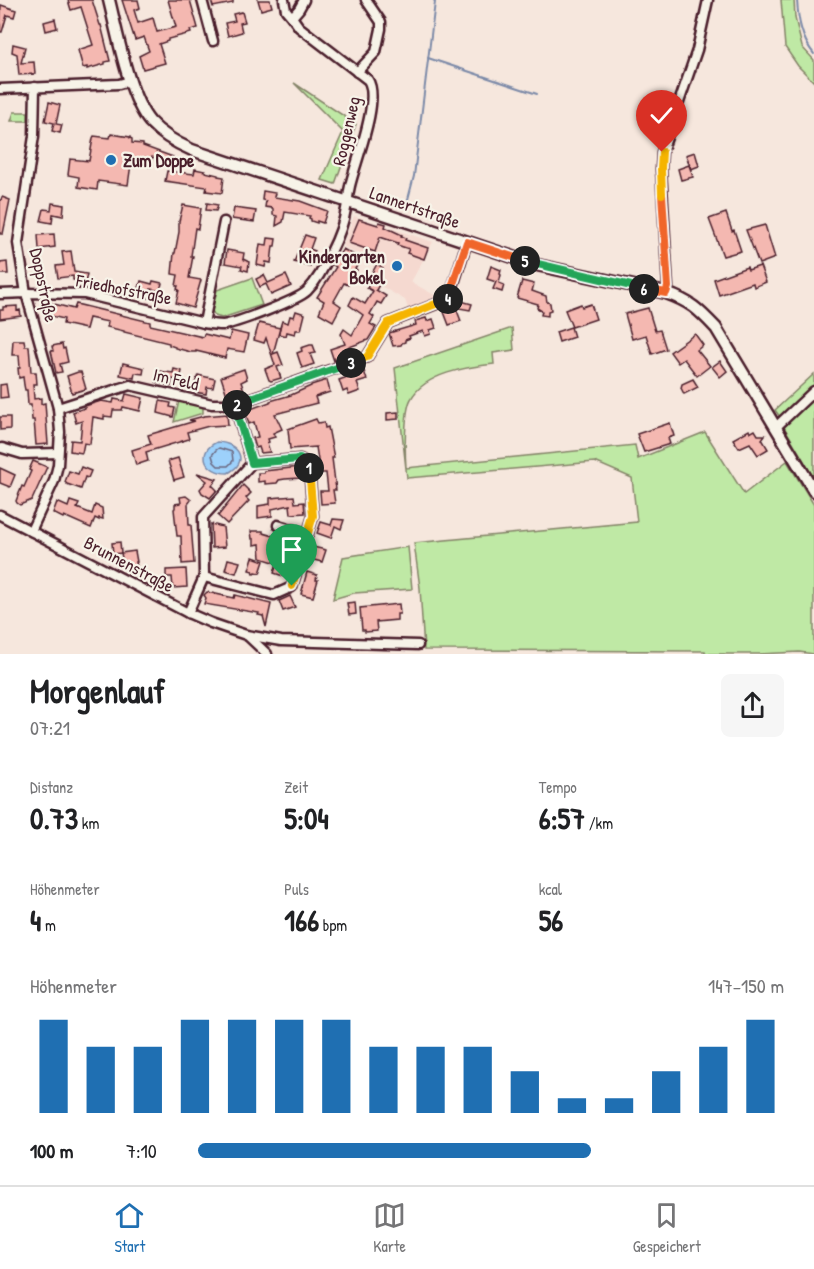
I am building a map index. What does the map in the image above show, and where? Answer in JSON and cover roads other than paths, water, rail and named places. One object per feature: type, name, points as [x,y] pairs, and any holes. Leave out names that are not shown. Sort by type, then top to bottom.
[{"type":"street","name":"Lannertstraße","points":[[109,0],[130,81],[140,105],[152,123],[172,141],[192,150],[537,265],[666,293],[684,300],[697,309],[716,328],[814,491]]},
{"type":"street","points":[[202,0],[213,41]]},
{"type":"street","name":"Roggenweg","points":[[284,0],[285,10],[299,27],[368,80],[371,85],[366,131],[347,201]]},
{"type":"street","points":[[292,17],[300,9],[304,0]]},
{"type":"street","points":[[357,72],[376,52],[381,29],[381,22],[366,0]]},
{"type":"street","points":[[666,293],[668,287],[662,152],[697,51],[708,0]]},
{"type":"street","points":[[0,89],[119,84],[130,81]]},
{"type":"street","name":"Doppstraße","points":[[31,531],[54,481],[58,465],[60,432],[58,408],[26,293],[18,243],[34,136],[35,87]]},
{"type":"street","name":"Friedhofstraße","points":[[0,294],[85,294],[220,325],[237,322],[306,293],[320,275],[332,250],[347,201]]},
{"type":"street","points":[[204,322],[224,222]]},
{"type":"street","points":[[252,463],[235,406],[243,401],[367,357],[388,323],[449,299],[467,242]]},
{"type":"street","name":"Im Feld","points":[[58,408],[130,385],[212,404],[235,406]]},
{"type":"street","points":[[776,427],[814,391]]},
{"type":"street","points":[[2,448],[22,454],[58,453]]},
{"type":"street","points":[[188,613],[204,577],[203,517],[252,463],[300,459],[306,462],[309,468],[313,516],[292,586],[274,594],[204,577]]},
{"type":"street","name":"Brunnenstraße","points":[[0,515],[188,613],[246,635],[280,641],[418,645]]},
{"type":"street","points":[[278,525],[308,534]]},
{"type":"street","name":"Brunnenstraße","points":[[246,635],[267,654]]},
{"type":"street","points":[[273,654],[280,641]]},
{"type":"water","points":[[217,442],[231,446],[239,454],[239,464],[228,473],[214,470],[206,461],[206,451]]},
{"type":"waterway","points":[[406,207],[414,176],[434,0]]},
{"type":"waterway","points":[[797,0],[801,28],[814,54]]},
{"type":"waterway","points":[[428,58],[537,94]]},
{"type":"place","name":"Zum Doppe","points":[[111,160]]},
{"type":"place","name":"Kindergarten Bokel","points":[[397,266]]}]
